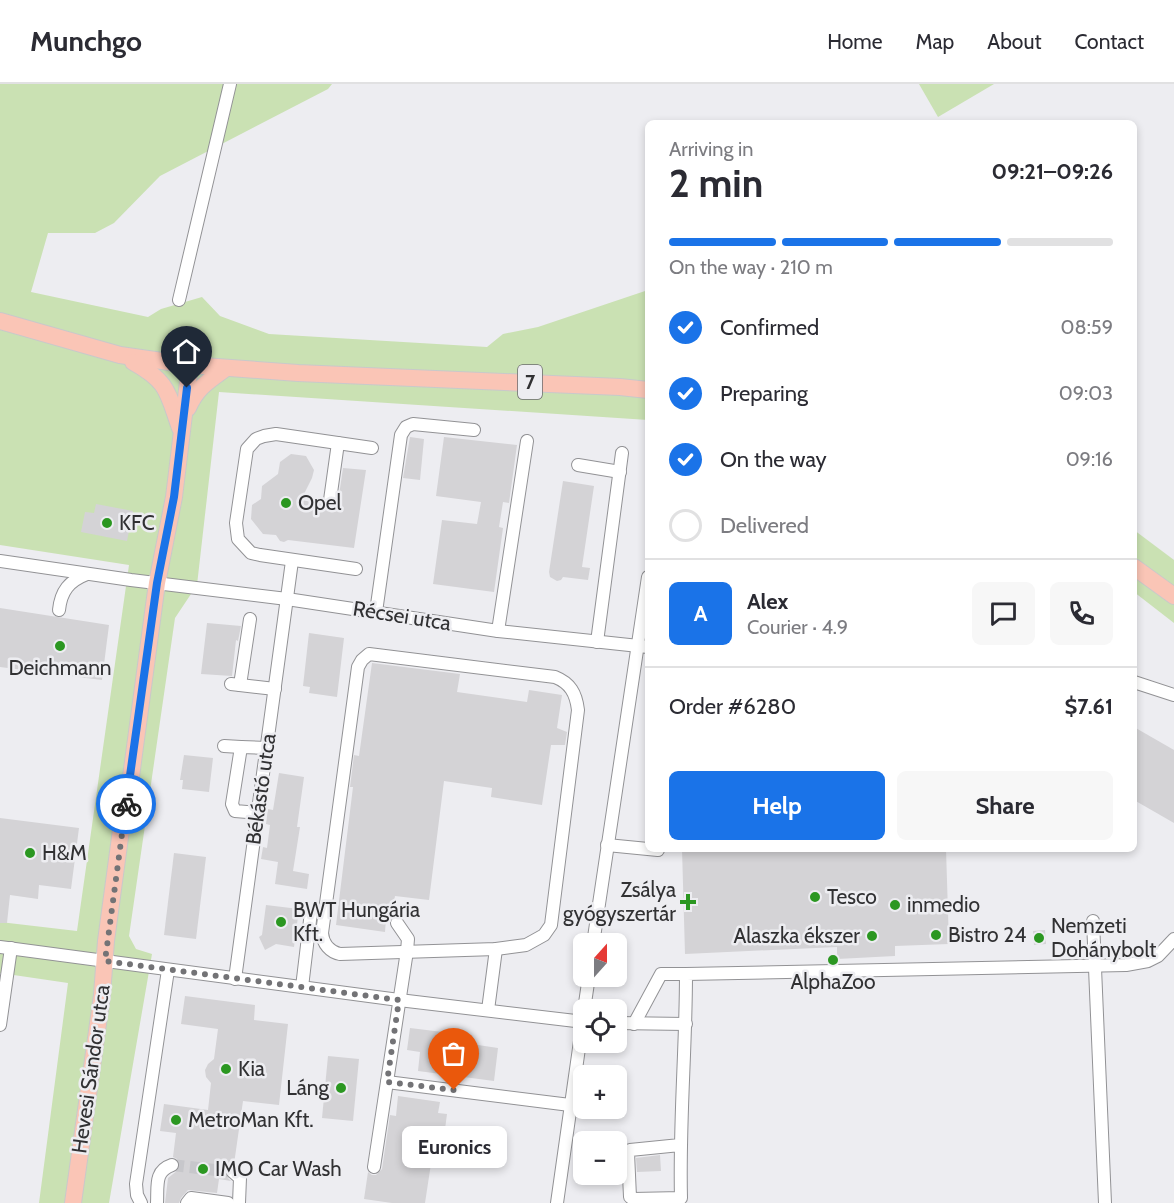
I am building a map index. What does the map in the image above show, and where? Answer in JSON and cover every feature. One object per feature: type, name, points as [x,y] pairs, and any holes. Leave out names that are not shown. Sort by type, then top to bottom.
[{"type":"main road","name":"7","points":[[0,321],[120,355],[225,369],[491,380],[645,390]]},
{"type":"main road","points":[[120,355],[147,369],[160,380],[168,394],[181,432]]},
{"type":"main road","name":"Hevesi Sándor utca","points":[[73,1203],[121,830],[130,784],[157,583],[174,497],[190,365]]},
{"type":"main road","points":[[181,432],[184,416],[196,392],[203,384],[225,369]]},
{"type":"main road","points":[[1137,569],[1174,596]]},
{"type":"street","points":[[179,300],[230,84]]},
{"type":"street","points":[[376,612],[403,430],[413,424],[474,430]]},
{"type":"street","points":[[356,569],[251,553],[238,539],[236,524],[247,449],[256,439],[276,434],[372,448]]},
{"type":"street","points":[[498,631],[527,441]]},
{"type":"street","points":[[330,500],[338,443]]},
{"type":"street","points":[[597,642],[622,453]]},
{"type":"street","points":[[578,465],[620,472]]},
{"type":"street","name":"Récsei utca","points":[[0,561],[286,598],[498,631],[643,647]]},
{"type":"street","name":"Békástó utca","points":[[235,979],[292,561]]},
{"type":"street","points":[[59,610],[60,600],[67,586],[78,577],[88,574]]},
{"type":"street","points":[[250,619],[236,685],[275,688]]},
{"type":"street","points":[[595,933],[607,845],[643,647],[645,620]]},
{"type":"street","points":[[369,654],[555,677],[568,684],[575,694],[578,710],[551,925],[544,935],[532,942],[496,949],[407,951],[336,953],[326,945],[322,937],[358,667],[362,660],[369,654]]},
{"type":"street","points":[[1137,683],[1174,695]]},
{"type":"street","points":[[224,746],[267,748]]},
{"type":"street","points":[[241,747],[232,808],[235,811],[258,813]]},
{"type":"street","points":[[607,845],[645,849]]},
{"type":"street","points":[[302,987],[310,912]]},
{"type":"street","points":[[1093,921],[1105,1203]]},
{"type":"street","points":[[374,1167],[407,951],[408,939],[397,923]]},
{"type":"street","points":[[634,1024],[661,974],[1126,965],[1148,961],[1158,956],[1174,939]]},
{"type":"street","points":[[0,1025],[5,947],[399,1000],[573,1016]]},
{"type":"street","points":[[488,1010],[496,949]]},
{"type":"street","points":[[141,1203],[137,1195],[136,1184],[168,970]]},
{"type":"street","points":[[680,1145],[630,1150],[628,1153],[628,1193],[630,1197],[633,1199],[681,1198],[680,1145],[686,974]]},
{"type":"street","points":[[627,1024],[686,1024]]},
{"type":"street","points":[[557,1203],[578,1053]]},
{"type":"street","points":[[387,1082],[570,1105]]},
{"type":"street","points":[[157,1203],[159,1173],[172,1165]]},
{"type":"street","points":[[233,1172],[240,1178],[239,1203]]},
{"type":"street","points":[[186,1203],[191,1198],[228,1203]]},
{"type":"green space","points":[[0,84],[332,84],[328,89],[160,176],[114,223],[95,233],[48,233],[31,292],[148,317],[161,309],[202,297],[220,316],[269,334],[487,347],[503,334],[538,327],[645,291],[645,420],[219,392],[197,585],[175,618],[129,936],[136,949],[152,954],[109,1203],[39,1203],[68,983],[0,973],[0,922],[77,931],[129,565],[0,545]]},
{"type":"green space","points":[[919,84],[994,84],[938,117]]},
{"type":"green space","points":[[1137,532],[1174,560],[1174,623],[1137,594]]},
{"type":"building","points":[[410,437],[424,439],[420,480],[403,478]]},
{"type":"building","points":[[444,437],[517,445],[509,503],[503,502],[499,527],[503,528],[494,592],[433,584],[442,520],[477,524],[481,502],[436,496]]},
{"type":"building","name":"Opel","points":[[291,454],[306,456],[314,470],[301,500],[323,504],[328,508],[336,506],[338,502],[343,468],[366,470],[354,548],[280,541],[276,535],[263,534],[251,519],[252,505],[261,499],[262,486],[278,474],[280,462]]},
{"type":"building","points":[[563,481],[594,486],[582,567],[590,568],[588,580],[563,577],[557,581],[550,577]]},
{"type":"building","name":"KFC","points":[[96,504],[133,511],[127,541],[81,532],[85,512],[94,513]]},
{"type":"building","points":[[0,608],[109,625],[102,680],[0,667]]},
{"type":"building","points":[[207,623],[241,626],[238,641],[236,640],[232,676],[201,674]]},
{"type":"building","points":[[309,633],[344,638],[337,697],[309,693],[310,687],[303,686]]},
{"type":"building","points":[[372,663],[460,674],[457,692],[527,702],[529,690],[562,695],[557,728],[567,732],[565,745],[551,745],[542,805],[491,797],[492,788],[444,781],[429,900],[395,896],[392,915],[386,919],[385,932],[336,925],[353,787],[350,787],[354,755],[359,756]]},
{"type":"building","points":[[1137,729],[1174,750],[1174,823],[1137,802]]},
{"type":"building","points":[[184,755],[213,758],[209,792],[182,789],[183,780],[180,780]]},
{"type":"building","points":[[279,773],[304,777],[297,827],[300,827],[293,871],[309,874],[307,889],[275,884],[278,862],[261,859],[263,847],[267,848],[270,825],[266,824],[268,809],[273,810]]},
{"type":"building","points":[[0,818],[79,828],[71,889],[39,885],[38,899],[10,895],[7,923],[0,923]]},
{"type":"building","name":"Tesco","points":[[682,852],[946,852],[949,944],[895,946],[895,956],[837,959],[837,947],[685,954]]},
{"type":"building","points":[[174,853],[206,857],[196,939],[164,935]]},
{"type":"building","name":"BWT Hungária Kft.","points":[[266,905],[299,909],[294,947],[276,944],[265,950],[259,937],[262,935]]},
{"type":"building","name":"Nemzeti Dohánybolt","points":[[1045,930],[1046,944],[1034,945],[1033,931]]},
{"type":"building","points":[[185,996],[255,1005],[254,1020],[288,1024],[279,1105],[243,1101],[234,1164],[227,1166],[225,1171],[225,1175],[231,1181],[219,1179],[217,1193],[188,1190],[179,1203],[165,1203],[168,1178],[178,1170],[180,1165],[173,1157],[176,1133],[160,1131],[164,1104],[208,1110],[211,1083],[206,1077],[205,1070],[214,1059],[218,1029],[181,1024]]},
{"type":"building","points":[[410,1028],[459,1034],[458,1042],[498,1048],[494,1081],[418,1071],[420,1052],[407,1050]]},
{"type":"building","name":"Láng","points":[[328,1056],[359,1059],[353,1121],[322,1118]]},
{"type":"building","points":[[398,1096],[440,1102],[438,1113],[447,1114],[441,1159],[432,1157],[425,1203],[392,1203],[364,1199],[368,1172],[376,1175],[382,1169],[390,1115],[396,1116]]},
{"type":"building","points":[[660,1155],[661,1171],[637,1172],[636,1158]]},
{"type":"tunnel","points":[[172,1165],[233,1172]]},
{"type":"way so far","points":[[126,804],[105,961],[399,1000],[387,1082],[454,1090]]},
{"type":"place","name":"Opel","points":[[286,503]]},
{"type":"place","name":"KFC","points":[[107,523]]},
{"type":"place","name":"Deichmann","points":[[60,646]]},
{"type":"place","name":"H&M","points":[[30,853]]},
{"type":"place","name":"Tesco","points":[[815,897]]},
{"type":"place","name":"Zsálya gyógyszertár","points":[[688,902]]},
{"type":"place","name":"inmedio","points":[[895,905]]},
{"type":"place","name":"BWT Hungária Kft.","points":[[281,922]]},
{"type":"place","name":"Bistro 24","points":[[936,935]]},
{"type":"place","name":"Alaszka ékszer","points":[[872,936]]},
{"type":"place","name":"Nemzeti Dohánybolt","points":[[1039,938]]},
{"type":"place","name":"AlphaZoo","points":[[833,960]]},
{"type":"place","name":"Kia","points":[[226,1069]]},
{"type":"place","name":"Láng","points":[[341,1088]]},
{"type":"place","name":"Euronics","points":[[454,1090]]},
{"type":"place","name":"MetroMan Kft.","points":[[176,1120]]},
{"type":"place","name":"IMO Car Wash","points":[[203,1169]]},
{"type":"route","points":[[126,804],[157,583],[174,497],[187,388]]}]
